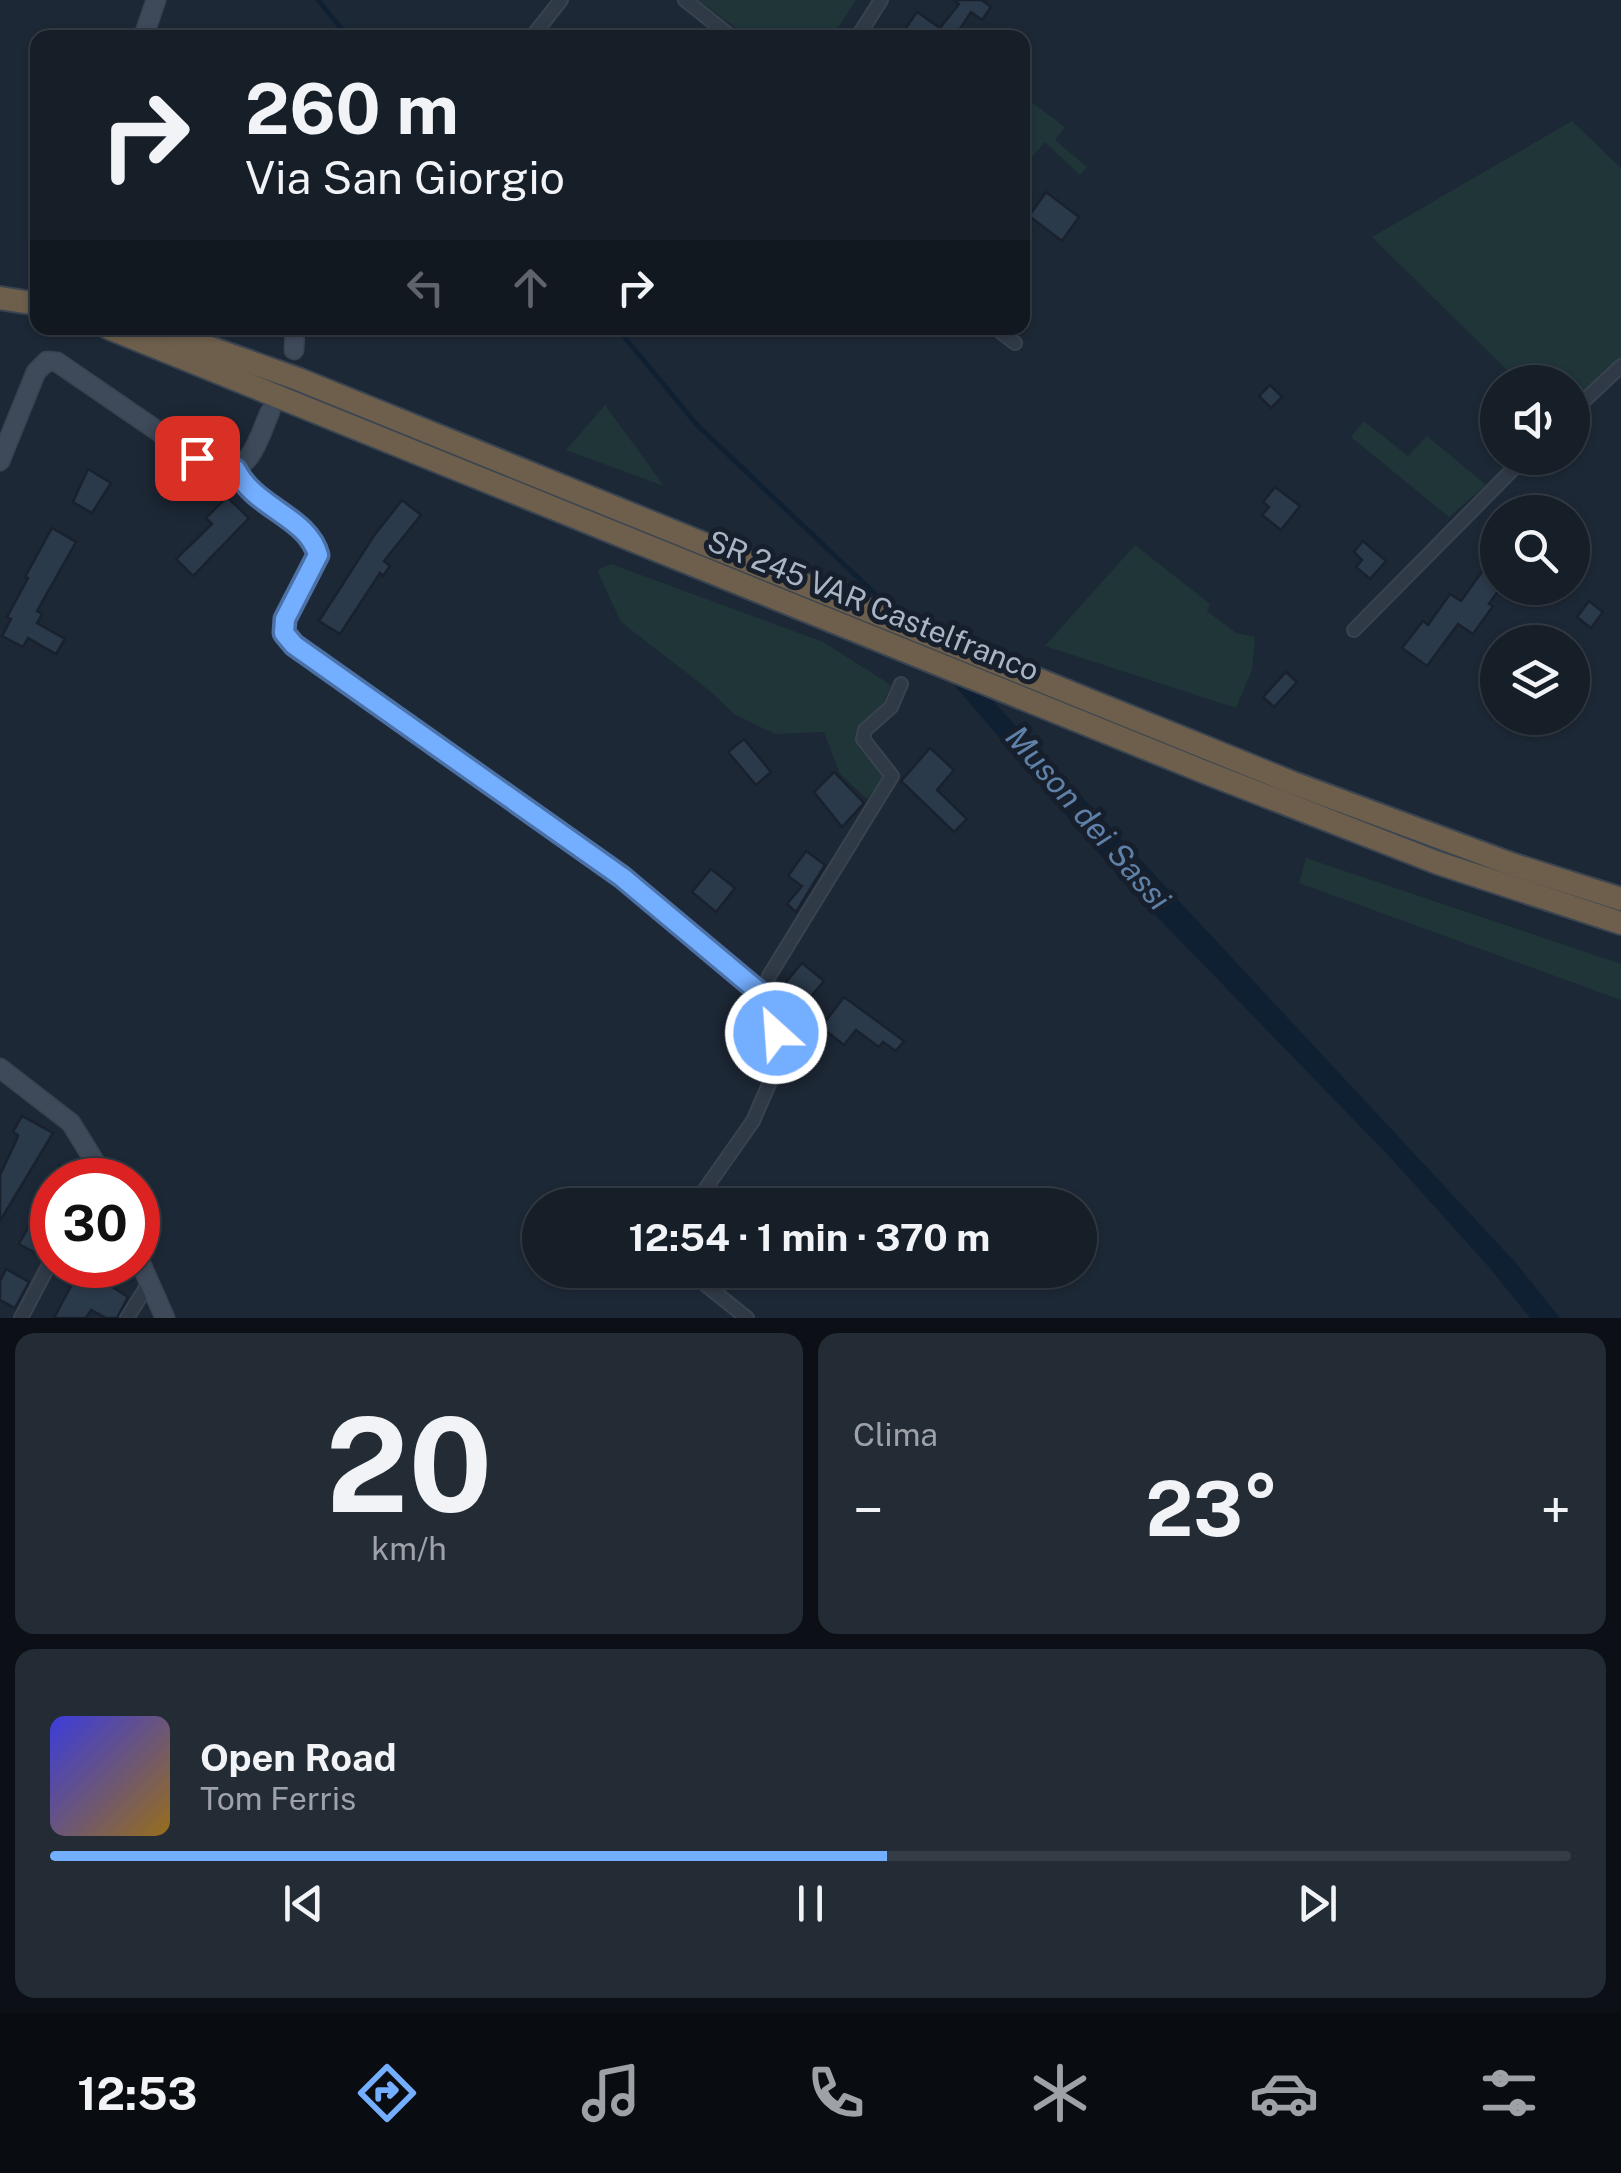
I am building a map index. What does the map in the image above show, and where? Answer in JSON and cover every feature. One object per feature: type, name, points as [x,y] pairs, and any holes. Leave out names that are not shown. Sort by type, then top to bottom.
[{"type":"highway","points":[[0,298],[30,303]]},
{"type":"highway","name":"SR 245 VAR Castelfranco","points":[[126,335],[1136,744],[1438,862],[1621,923]]},
{"type":"highway","name":"SR 245 VAR Castelfranco","points":[[173,335],[316,387],[1396,823],[1621,899]]},
{"type":"street","points":[[146,30],[156,0]]},
{"type":"street","points":[[537,30],[561,0]]},
{"type":"street","points":[[685,0],[723,30]]},
{"type":"street","points":[[862,30],[881,0]]},
{"type":"street","points":[[294,350],[295,335]]},
{"type":"street","points":[[1006,335],[1016,342]]},
{"type":"street","points":[[0,461],[36,372],[46,361],[58,362],[222,472],[236,470],[253,451],[270,412]]},
{"type":"street","points":[[1590,395],[1621,366]]},
{"type":"street","points":[[236,470],[252,494],[315,542],[318,555],[285,619],[284,633],[294,645],[622,877],[764,996]]},
{"type":"street","points":[[1354,630],[1507,475]]},
{"type":"street","points":[[706,1188],[753,1121],[773,1075],[776,1033],[764,996],[769,976],[892,776],[863,739],[865,730],[891,706],[900,684]]},
{"type":"street","points":[[3,1077],[72,1123],[91,1158]]},
{"type":"street","points":[[21,1318],[37,1288]]},
{"type":"street","points":[[127,1318],[145,1288]]},
{"type":"street","points":[[150,1288],[165,1318]]},
{"type":"street","points":[[710,1288],[748,1318]]},
{"type":"green space","points":[[698,0],[856,0],[837,30],[739,30]]},
{"type":"green space","points":[[1030,101],[1065,127],[1055,140],[1087,167],[1080,175],[1045,142],[1030,159]]},
{"type":"green space","points":[[1572,121],[1621,168],[1621,358],[1590,387],[1590,365],[1502,365],[1372,237]]},
{"type":"green space","points":[[605,405],[664,486],[566,450]]},
{"type":"green space","points":[[1364,421],[1408,456],[1427,436],[1486,485],[1449,517],[1351,437]]},
{"type":"green space","points":[[1135,545],[1210,604],[1207,611],[1236,633],[1255,637],[1252,670],[1236,708],[1045,646]]},
{"type":"green space","points":[[611,564],[823,642],[891,685],[884,702],[856,733],[859,743],[885,775],[867,799],[840,774],[824,732],[775,734],[734,714],[621,622],[597,570]]},
{"type":"green space","points":[[1306,858],[1621,964],[1621,1000],[1299,883]]},
{"type":"water","points":[[954,685],[991,699],[1516,1263],[1560,1318],[1530,1318],[1388,1155],[1127,886]]},
{"type":"building","points":[[954,0],[982,0],[991,7],[982,20],[971,12],[959,30],[905,30],[917,12],[940,28],[959,4]]},
{"type":"building","points":[[1046,192],[1079,217],[1062,241],[1030,215]]},
{"type":"building","points":[[1270,385],[1282,397],[1271,408],[1259,396]]},
{"type":"building","points":[[88,469],[111,483],[92,513],[73,502]]},
{"type":"building","points":[[1275,487],[1300,506],[1281,530],[1262,515],[1269,507],[1263,502]]},
{"type":"building","points":[[227,497],[249,518],[193,576],[176,559],[212,524],[206,518]]},
{"type":"building","points":[[402,500],[421,515],[384,561],[390,566],[383,576],[380,573],[340,634],[319,621]]},
{"type":"building","points":[[52,528],[76,542],[37,611],[42,614],[37,623],[65,639],[56,654],[28,638],[23,647],[2,636],[11,619],[7,617],[28,578],[25,577]]},
{"type":"building","points":[[1363,541],[1386,561],[1370,579],[1356,567],[1362,560],[1354,552]]},
{"type":"building","points":[[1480,574],[1480,605],[1493,606],[1473,634],[1458,624],[1427,666],[1402,648],[1423,621],[1428,625],[1450,594],[1461,601]]},
{"type":"building","points":[[1590,602],[1603,612],[1591,628],[1577,617]]},
{"type":"building","points":[[1286,672],[1297,682],[1274,707],[1263,697]]},
{"type":"building","points":[[744,739],[771,772],[756,785],[728,752]]},
{"type":"building","points":[[930,748],[954,770],[937,790],[967,819],[954,832],[901,781]]},
{"type":"building","points":[[834,772],[864,803],[842,827],[814,792]]},
{"type":"building","points":[[806,851],[825,865],[796,912],[787,904],[802,886],[788,876]]},
{"type":"building","points":[[711,869],[735,888],[716,912],[692,892]]},
{"type":"building","points":[[802,963],[824,981],[804,1005],[782,987]]},
{"type":"building","points":[[844,997],[904,1041],[896,1051],[883,1042],[879,1047],[856,1030],[844,1045],[821,1027]]},
{"type":"building","points":[[22,1116],[53,1133],[38,1158],[30,1158],[30,1171],[0,1221],[0,1175],[18,1135],[13,1132]]},
{"type":"building","points":[[30,1224],[30,1250],[19,1244]]},
{"type":"building","points":[[6,1269],[29,1282],[15,1308],[0,1300],[0,1281]]},
{"type":"building","points":[[70,1288],[114,1288],[128,1297],[117,1318],[106,1318],[91,1310],[86,1318],[54,1318]]},
{"type":"waterway","name":"Muson dei Sassi","points":[[318,0],[342,30]]},
{"type":"waterway","name":"Muson dei Sassi","points":[[623,335],[697,425],[891,609]]},
{"type":"route","points":[[197,458],[222,472],[236,470],[252,494],[315,542],[318,555],[285,619],[284,633],[294,645],[622,877],[764,996],[776,1033]]}]
